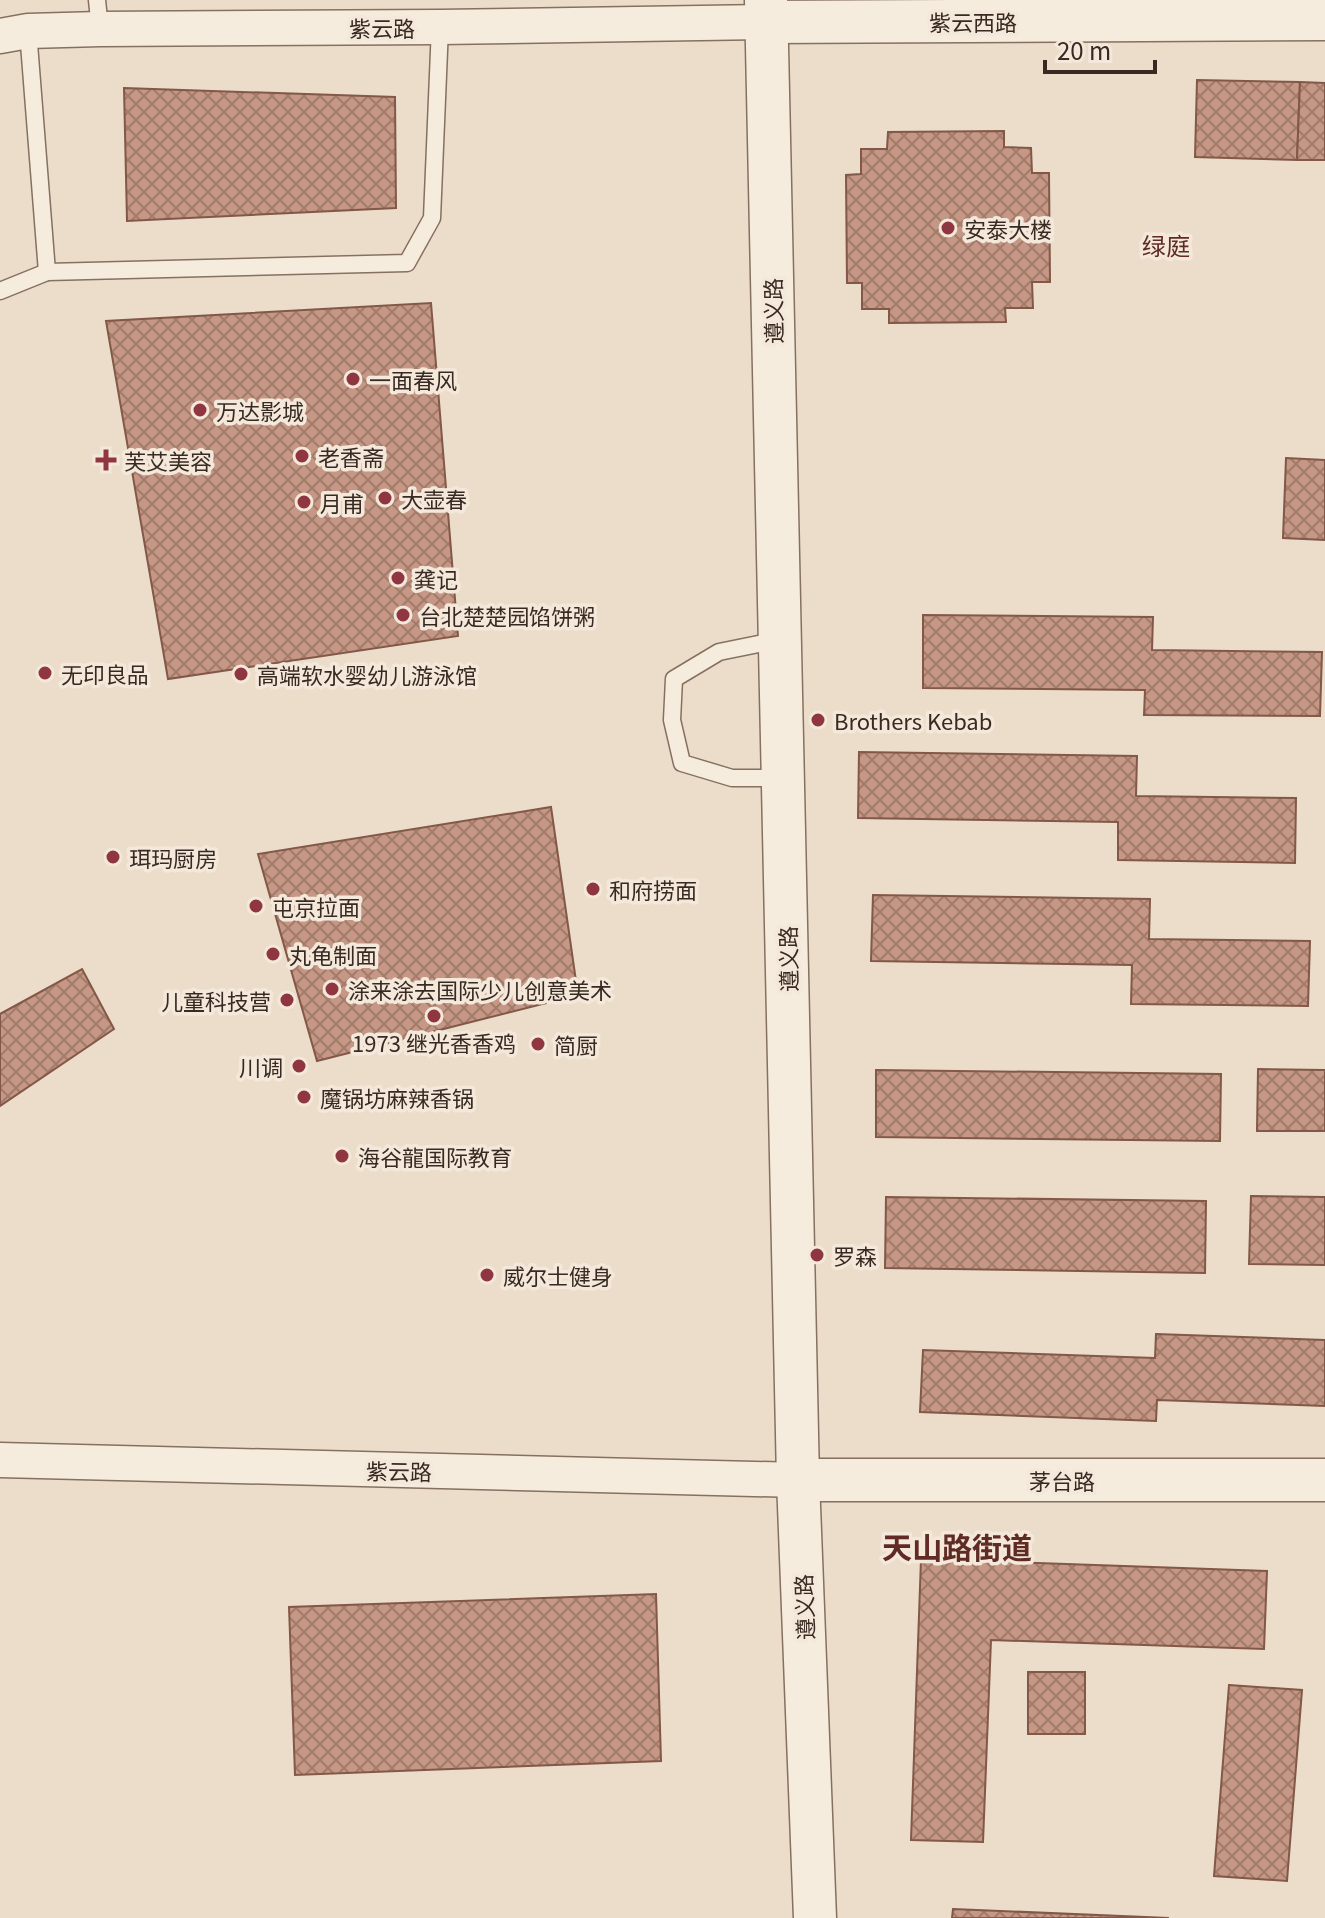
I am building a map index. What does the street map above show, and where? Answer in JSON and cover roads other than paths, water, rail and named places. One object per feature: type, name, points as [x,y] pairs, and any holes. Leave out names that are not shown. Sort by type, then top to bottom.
[{"type":"street","name":"紫云西路","points":[[765,11],[1325,19]]},
{"type":"street","name":"紫云路","points":[[14,33],[98,15],[440,27],[765,11]]},
{"type":"street","name":"遵义路","points":[[765,11],[798,1480],[815,1918]]},
{"type":"street","name":"紫云路","points":[[0,1460],[798,1480]]},
{"type":"street","name":"茅台路","points":[[798,1480],[1325,1480]]},
{"type":"lane","points":[[0,291],[47,272],[407,263],[432,218],[440,27]]},
{"type":"lane","points":[[14,33],[47,272]]},
{"type":"lane","points":[[780,640],[719,652],[674,679],[672,720],[682,763],[732,778],[783,778]]},
{"type":"place","name":"安泰大楼","points":[[948,228]]},
{"type":"place","name":"一面春风","points":[[353,379]]},
{"type":"place","name":"万达影城","points":[[200,410]]},
{"type":"place","name":"老香斋","points":[[302,456]]},
{"type":"place","name":"芙艾美容","points":[[106,460]]},
{"type":"place","name":"大壶春","points":[[385,498]]},
{"type":"place","name":"月甫","points":[[304,502]]},
{"type":"place","name":"龚记","points":[[398,578]]},
{"type":"place","name":"台北楚楚园馅饼粥","points":[[403,615]]},
{"type":"place","name":"无印良品","points":[[45,673]]},
{"type":"place","name":"高端软水婴幼儿游泳馆","points":[[241,674]]},
{"type":"place","name":"Brothers Kebab","points":[[818,720]]},
{"type":"place","name":"珥玛厨房","points":[[113,857]]},
{"type":"place","name":"和府捞面","points":[[593,889]]},
{"type":"place","name":"屯京拉面","points":[[256,906]]},
{"type":"place","name":"丸龟制面","points":[[273,954]]},
{"type":"place","name":"涂来涂去国际少儿创意美术","points":[[332,989]]},
{"type":"place","name":"儿童科技营","points":[[287,1000]]},
{"type":"place","name":"1973 继光香香鸡","points":[[434,1016]]},
{"type":"place","name":"简厨","points":[[538,1044]]},
{"type":"place","name":"川调","points":[[299,1066]]},
{"type":"place","name":"魔锅坊麻辣香锅","points":[[304,1097]]},
{"type":"place","name":"海谷龍国际教育","points":[[342,1156]]},
{"type":"place","name":"罗森","points":[[817,1255]]},
{"type":"place","name":"威尔士健身","points":[[487,1275]]},
{"type":"district","name":"绿庭","points":[[1166,244]]},
{"type":"district","name":"天山路街道","points":[[957,1546]]}]
